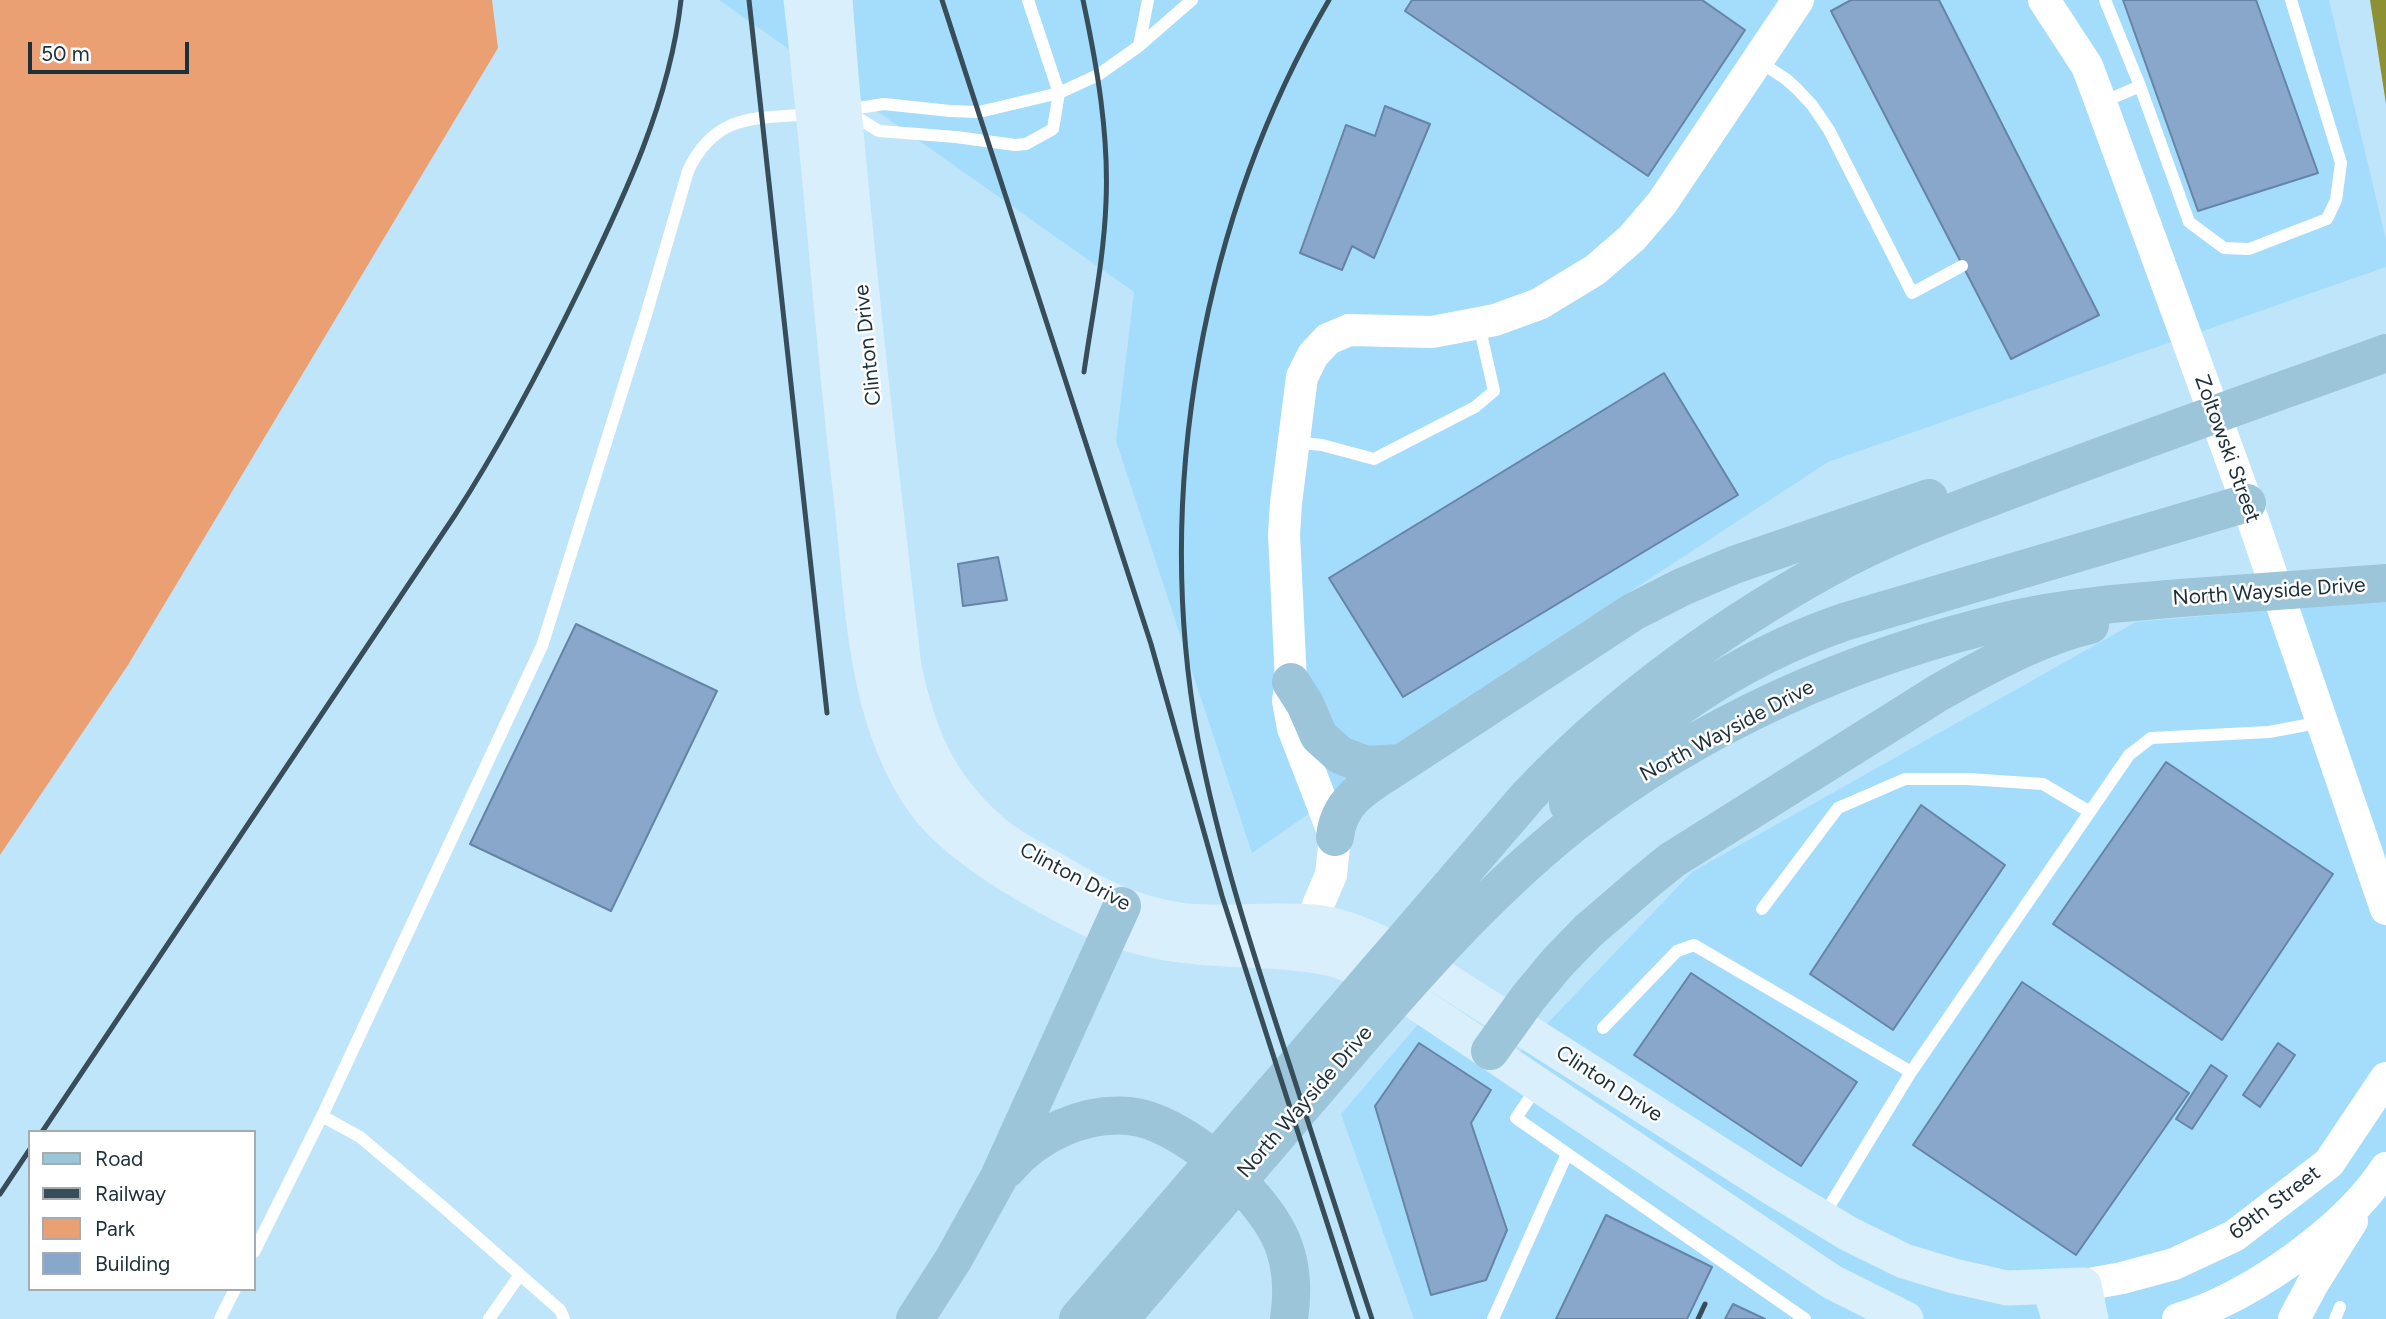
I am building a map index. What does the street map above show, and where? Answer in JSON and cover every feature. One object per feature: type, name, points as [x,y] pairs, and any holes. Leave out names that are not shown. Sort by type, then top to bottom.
[{"type":"main road","name":"Clinton Drive","points":[[800,0],[830,112],[884,489],[904,667],[915,715],[933,759],[946,779],[991,830],[1083,886],[1135,937],[1180,946],[1325,957],[1350,964],[1500,1036],[1561,1053],[1823,1218],[1904,1261],[2007,1288],[2064,1297]]},
{"type":"main road","name":"Clinton Drive","points":[[830,112],[835,0]]},
{"type":"main road","name":"North Wayside Drive","points":[[1078,1319],[1157,1251],[1433,954],[1520,844],[1563,759],[1674,666],[1739,621],[1827,569],[1900,534],[2077,465],[2386,353]]},
{"type":"main road","points":[[1335,837],[1336,824],[1347,803],[1356,793],[1633,612],[1682,587],[1734,565],[1923,500],[1969,486],[2077,465]]},
{"type":"main road","points":[[1520,844],[1645,733],[1696,693],[1758,657],[1844,622],[2247,503]]},
{"type":"main road","name":"North Wayside Drive","points":[[1120,1319],[1157,1251],[1520,844],[1607,799],[1675,754],[1790,694],[1849,668],[1910,647],[2011,620],[2097,604],[2151,607],[2255,593],[2386,583]]},
{"type":"main road","points":[[1500,1036],[1558,963],[1616,905],[1672,860],[1890,721],[1976,672],[2044,640],[2151,607]]},
{"type":"main road","points":[[1291,682],[1306,704],[1319,736],[1340,755],[1366,765],[1402,763]]},
{"type":"main road","name":"Clinton Drive","points":[[1117,918],[1161,916],[1209,923],[1291,920],[1315,922],[1357,933],[1408,956],[1500,1036],[1540,1084],[1832,1282],[1906,1319]]},
{"type":"main road","points":[[915,1319],[953,1260],[998,1179],[1117,918]]},
{"type":"main road","points":[[1540,1084],[1561,1053]]},
{"type":"main road","points":[[998,1179],[1015,1158],[1033,1145],[1058,1129],[1084,1119],[1131,1116],[1154,1122],[1189,1142],[1231,1173],[1267,1214],[1280,1237],[1288,1264],[1292,1291],[1289,1319]]},
{"type":"main road","points":[[1796,1258],[1823,1218]]},
{"type":"main road","points":[[2064,1297],[2091,1319]]},
{"type":"street","points":[[1325,957],[1315,922],[1318,905],[1331,876],[1335,837],[1293,728],[1288,701],[1291,682],[1284,534],[1292,442],[1302,377],[1312,355],[1328,339],[1349,330],[1408,334],[1451,330],[1516,313],[1556,295],[1595,270],[1632,237],[1662,203],[1798,0]]},
{"type":"street","name":"Zoltowski Street","points":[[2044,0],[2087,66],[2101,103],[2247,503],[2386,909]]},
{"type":"street","name":"69th Street","points":[[2064,1297],[2174,1264],[2234,1237],[2329,1163],[2386,1078]]},
{"type":"street","points":[[2215,1319],[2249,1289],[2338,1223],[2383,1172]]},
{"type":"street","points":[[2294,1319],[2312,1285],[2383,1172]]},
{"type":"street","points":[[1832,1282],[1886,1319]]},
{"type":"street","points":[[2178,1319],[2249,1289]]},
{"type":"lane","points":[[830,112],[879,131],[1015,145],[1026,144],[1053,129],[1059,93],[1028,0]]},
{"type":"lane","points":[[1139,46],[1147,0]]},
{"type":"lane","points":[[256,1248],[322,1116],[542,646],[688,171],[694,159],[713,135],[736,123],[884,103],[979,112],[1059,93],[1098,75],[1139,46],[1192,0]]},
{"type":"lane","points":[[2105,0],[2140,86],[2189,222],[2224,248],[2249,249],[2327,219],[2336,200],[2341,163],[2291,0]]},
{"type":"lane","points":[[1757,61],[1797,89],[1829,130],[1912,293],[1962,266]]},
{"type":"lane","points":[[2101,103],[2140,86]]},
{"type":"lane","points":[[1292,442],[1322,445],[1374,458],[1475,407],[1494,391],[1479,324]]},
{"type":"lane","points":[[1823,1218],[1911,1072],[2129,755],[2151,737],[2269,732],[2322,722]]},
{"type":"lane","points":[[1762,909],[1838,808],[1905,779],[1968,779],[2043,784],[2090,812]]},
{"type":"lane","points":[[1603,1028],[1677,951],[1694,945],[1911,1072]]},
{"type":"lane","points":[[1540,1084],[1516,1118],[1805,1319]]},
{"type":"lane","points":[[322,1116],[360,1138],[442,1206],[560,1310],[564,1319]]},
{"type":"lane","points":[[1493,1319],[1567,1154]]},
{"type":"lane","points":[[489,1319],[519,1276]]},
{"type":"lane","points":[[220,1319],[234,1291]]},
{"type":"shaded area","points":[[719,0],[2329,0],[2386,240],[2386,267],[1828,462],[1492,682],[1384,762],[1252,853],[1116,441],[1134,292]]},
{"type":"shaded area","points":[[2370,0],[2386,0],[2386,104]]},
{"type":"shaded area","points":[[2386,600],[2386,1319],[1414,1319],[1341,1114],[1420,1022],[1498,1075],[1692,872],[2136,622]]},
{"type":"green space","points":[[0,0],[492,0],[498,48],[128,665],[0,855]]},
{"type":"building","points":[[1412,0],[1702,0],[1745,30],[1648,176],[1405,11]]},
{"type":"building","points":[[1851,0],[1939,0],[2099,315],[2011,359],[1831,11]]},
{"type":"building","points":[[2123,0],[2256,0],[2318,173],[2198,211]]},
{"type":"building","points":[[1385,106],[1430,124],[1374,258],[1352,246],[1342,270],[1300,253],[1346,125],[1375,136]]},
{"type":"building","points":[[1664,373],[1738,495],[1403,697],[1329,578]]},
{"type":"building","points":[[998,557],[1007,600],[963,606],[958,564]]},
{"type":"building","points":[[576,624],[717,691],[611,911],[470,844]]},
{"type":"building","points":[[2166,762],[2333,874],[2222,1040],[2053,924]]},
{"type":"building","points":[[1921,805],[2005,865],[1893,1030],[1810,974]]},
{"type":"building","points":[[1691,973],[1857,1082],[1801,1166],[1634,1055]]},
{"type":"building","points":[[2022,982],[2189,1093],[2076,1255],[1913,1145]]},
{"type":"building","points":[[1419,1043],[1491,1090],[1471,1123],[1507,1230],[1486,1280],[1431,1295],[1375,1106]]},
{"type":"building","points":[[2278,1043],[2295,1055],[2260,1107],[2243,1095]]},
{"type":"building","points":[[2211,1065],[2227,1076],[2192,1129],[2176,1119]]},
{"type":"building","points":[[1606,1215],[1712,1267],[1687,1319],[1556,1319]]},
{"type":"building","points":[[1733,1304],[1765,1319],[1725,1319]]},
{"type":"railway","points":[[43,1130],[455,515],[506,431],[567,315],[629,182],[667,74],[681,0]]},
{"type":"railway","points":[[749,0],[827,713]]},
{"type":"railway","points":[[942,0],[1151,644],[1222,896],[1358,1319]]},
{"type":"railway","points":[[1083,0],[1101,100],[1106,151],[1103,245],[1084,372]]},
{"type":"railway","points":[[1329,0],[1285,84],[1249,172],[1220,264],[1199,358],[1186,453],[1182,549],[1186,645],[1198,739],[1216,821],[1250,943],[1372,1319]]},
{"type":"railway","points":[[0,1194],[28,1152]]},
{"type":"railway","points":[[1698,1319],[1705,1304]]}]
